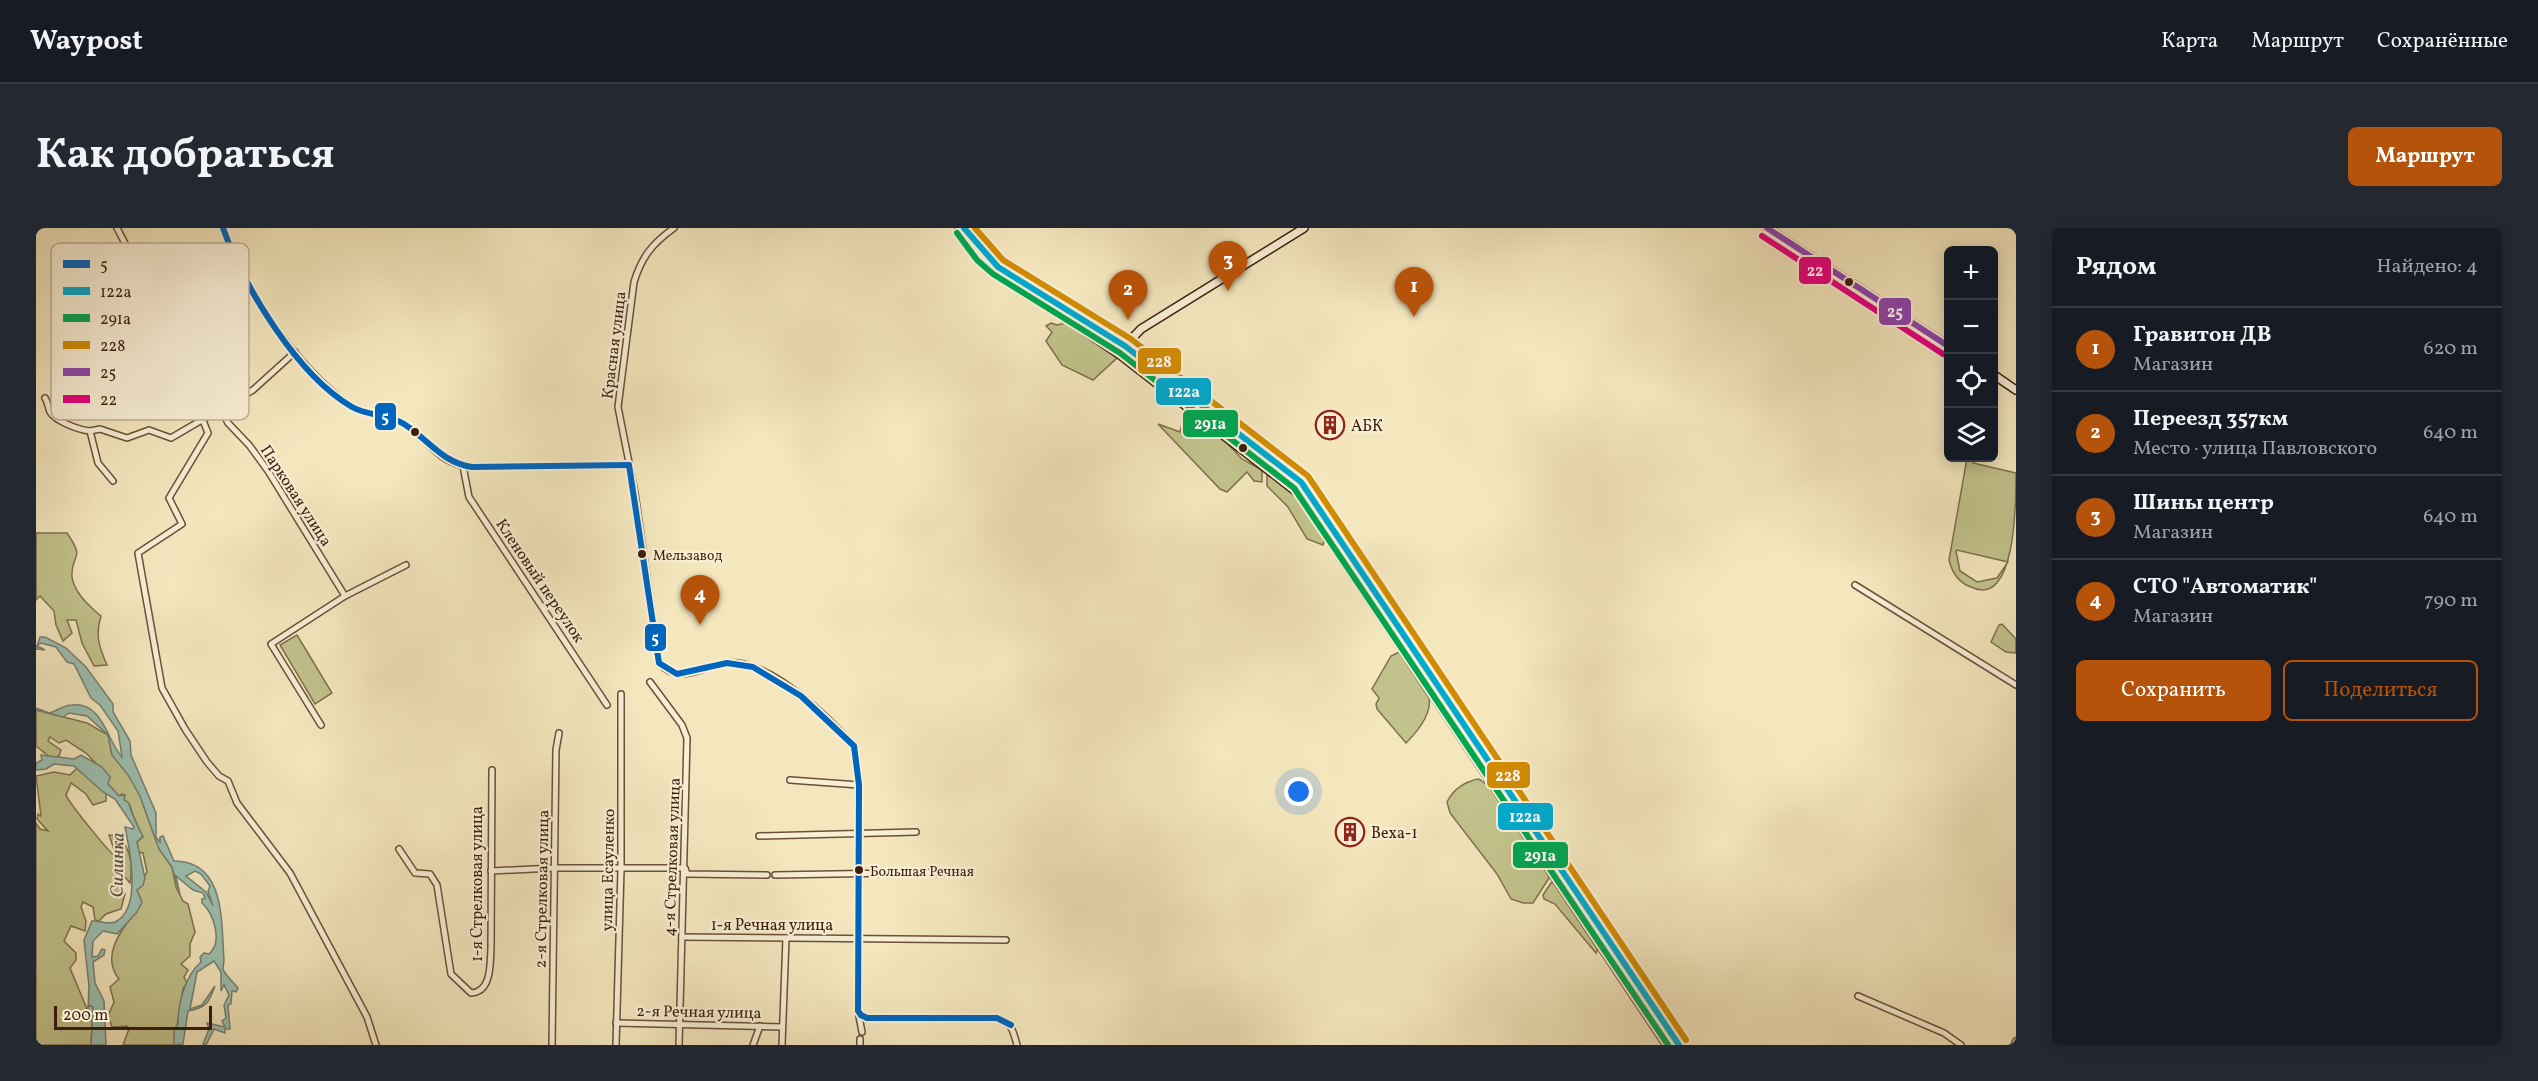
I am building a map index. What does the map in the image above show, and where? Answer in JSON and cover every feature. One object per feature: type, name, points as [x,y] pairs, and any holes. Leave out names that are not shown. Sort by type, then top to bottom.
[{"type":"main road","points":[[959,228],[972,248],[991,268],[1119,354],[1288,484],[1306,504],[1665,1042],[1672,1034]]},
{"type":"main road","points":[[964,228],[984,254],[998,267],[1125,346],[1301,482],[1679,1045]]},
{"type":"main road","points":[[1119,354],[1141,329],[1304,228]]},
{"type":"main road","points":[[1767,228],[1944,343]]},
{"type":"main road","points":[[1998,378],[2016,390]]},
{"type":"main road","points":[[1331,542],[1339,537]]},
{"type":"main road","points":[[1439,704],[1447,699]]},
{"type":"main road","points":[[1607,953],[1615,947]]},
{"type":"street","name":"Парковая улица","points":[[117,228],[125,243]]},
{"type":"street","points":[[223,228],[228,243]]},
{"type":"street","name":"Красная улица","points":[[674,228],[657,240],[644,254],[634,282],[618,407],[659,663],[672,674],[683,675],[737,663],[773,676],[796,693],[854,746],[859,785],[858,1011],[861,1015],[860,1039]]},
{"type":"street","points":[[249,284],[266,313],[295,352],[350,406],[360,411],[399,421],[411,429],[439,457],[463,466],[629,465]]},
{"type":"street","points":[[249,391],[263,382],[295,352]]},
{"type":"street","points":[[45,398],[51,412]]},
{"type":"street","points":[[60,420],[82,430],[100,429],[127,438],[149,430],[171,438],[199,420]]},
{"type":"street","points":[[203,420],[208,433],[169,498],[182,524],[138,553],[160,682],[185,729],[207,762],[219,776],[228,781],[237,803],[290,873],[363,1008],[376,1045]]},
{"type":"street","name":"Парковая улица","points":[[227,420],[268,471],[345,596]]},
{"type":"street","points":[[90,431],[98,463],[112,481]]},
{"type":"street","name":"Кленовый переулок","points":[[463,466],[470,497],[608,705]]},
{"type":"street","points":[[321,725],[271,644],[345,596],[406,565]]},
{"type":"street","points":[[1855,585],[2016,685]]},
{"type":"street","name":"4-я Стрелковая улица","points":[[650,682],[682,725],[687,738],[679,1045]]},
{"type":"street","name":"улица Есауленко","points":[[616,1045],[621,869],[621,694]]},
{"type":"street","name":"2-я Стрелковая улица","points":[[552,1045],[554,868],[559,733]]},
{"type":"street","name":"1-я Стрелковая улица","points":[[399,849],[415,873],[430,874],[437,885],[451,974],[471,993],[476,993],[485,985],[489,976],[492,770]]},
{"type":"street","points":[[790,780],[859,785]]},
{"type":"street","points":[[759,836],[916,832]]},
{"type":"street","points":[[491,871],[554,868],[685,868],[687,874],[767,875]]},
{"type":"street","points":[[774,875],[952,872]]},
{"type":"street","name":"1-я Речная улица","points":[[682,937],[1006,940]]},
{"type":"street","points":[[782,1045],[786,938]]},
{"type":"street","points":[[1858,996],[1944,1033],[1961,1045]]},
{"type":"street","points":[[861,1015],[867,1018],[997,1018],[1007,1021],[1011,1026],[1017,1045]]},
{"type":"street","name":"2-я Речная улица","points":[[616,1023],[782,1027]]},
{"type":"street","points":[[753,1045],[760,1026]]},
{"type":"green space","points":[[1051,323],[1057,325],[1066,323],[1117,358],[1093,380],[1062,365],[1046,341],[1052,332],[1046,326]]},
{"type":"green space","points":[[1133,357],[1298,483],[1331,533],[1298,488],[1131,360]]},
{"type":"green space","points":[[1185,412],[1227,443],[1242,459],[1262,470],[1262,482],[1254,481],[1247,472],[1227,492],[1220,489],[1158,424],[1180,432]]},
{"type":"green space","points":[[1966,462],[2016,473],[2014,528],[2007,562],[1956,551],[1960,571],[1977,582],[1997,578],[2006,565],[1997,583],[1986,590],[1971,587],[1963,583],[1952,569],[1949,560]]},
{"type":"green space","points":[[1267,472],[1301,501],[1325,538],[1323,545],[1307,539],[1288,507],[1267,486]]},
{"type":"green space","points":[[36,533],[67,533],[73,542],[77,553],[72,569],[73,583],[83,599],[101,616],[98,629],[99,641],[107,665],[94,666],[82,643],[76,620],[67,620],[72,633],[63,641],[56,625],[54,611],[40,596],[36,600]]},
{"type":"green space","points":[[1339,544],[1440,695],[1440,698],[1337,547]]},
{"type":"green space","points":[[2002,624],[2016,639],[2016,653],[2006,652],[1991,642],[1999,625]]},
{"type":"green space","points":[[297,635],[332,693],[315,704],[280,645]]},
{"type":"green space","points":[[1399,652],[1429,698],[1426,717],[1406,743],[1377,709],[1376,704],[1379,698],[1372,689],[1391,656]]},
{"type":"green space","points":[[1447,705],[1607,942],[1606,944],[1444,707]]},
{"type":"green space","points":[[36,710],[87,723],[108,735],[112,755],[129,775],[140,796],[159,849],[172,867],[176,887],[183,901],[188,904],[195,932],[190,944],[190,956],[181,964],[188,970],[184,977],[187,983],[183,989],[174,1045],[123,1045],[129,1029],[127,1026],[112,1027],[108,1016],[114,1002],[110,987],[119,979],[113,969],[113,949],[122,930],[141,904],[137,890],[147,872],[143,853],[138,852],[137,842],[143,837],[130,805],[124,800],[125,796],[122,794],[119,796],[108,784],[109,777],[86,753],[66,740],[59,743],[50,737],[48,741],[61,750],[59,756],[51,758],[36,746]]},
{"type":"green space","points":[[77,768],[106,794],[106,801],[93,805],[86,794],[71,783],[66,795],[90,828],[117,858],[109,835],[119,836],[130,858],[130,883],[123,875],[119,878],[125,894],[121,909],[106,914],[99,921],[95,920],[93,907],[83,902],[81,907],[86,921],[85,931],[71,926],[64,941],[76,953],[76,960],[70,968],[87,1009],[90,1005],[93,1007],[91,1045],[36,1045],[36,823],[40,829],[48,831],[37,819],[38,814],[41,816],[36,776],[54,772],[70,775]]},
{"type":"green space","points":[[1478,779],[1494,793],[1548,874],[1549,878],[1533,903],[1511,899],[1497,874],[1450,813],[1447,802],[1452,794],[1464,784]]},
{"type":"green space","points":[[1554,882],[1598,948],[1596,953],[1555,904],[1544,899],[1543,895]]},
{"type":"shaded area","points":[[40,637],[45,637],[66,648],[86,667],[113,704],[113,712],[130,741],[131,755],[156,813],[156,837],[160,842],[160,837],[163,836],[174,861],[191,864],[203,871],[212,882],[221,912],[223,969],[238,988],[236,992],[232,991],[231,1004],[228,1005],[230,1029],[225,1029],[225,1033],[214,1029],[206,1045],[203,1044],[209,1029],[207,1023],[225,1027],[222,1021],[226,1018],[224,1005],[229,995],[224,985],[221,991],[221,972],[214,961],[197,972],[190,1009],[202,1005],[215,986],[211,996],[203,1006],[188,1011],[183,1044],[174,1045],[174,1029],[178,1024],[179,1007],[187,982],[201,962],[200,957],[204,953],[209,954],[216,943],[213,921],[202,903],[202,899],[205,898],[203,893],[193,890],[176,876],[180,895],[172,867],[159,849],[140,796],[128,775],[112,755],[108,735],[87,716],[69,713],[63,717],[36,710],[36,708],[49,713],[72,705],[83,706],[91,710],[98,716],[122,757],[118,731],[100,705],[91,698],[74,664],[67,662],[56,647],[41,643],[37,646]],"holes":[[[195,871],[201,874],[210,886],[208,891],[213,906],[206,892],[186,876]]]},
{"type":"shaded area","points":[[41,755],[74,759],[81,755],[102,767],[110,777],[108,784],[119,796],[125,795],[124,800],[129,803],[143,836],[137,842],[145,878],[143,885],[137,890],[142,902],[137,912],[117,934],[103,931],[93,941],[92,957],[98,956],[102,949],[105,950],[104,955],[93,962],[95,983],[104,1001],[106,1045],[91,1045],[93,1007],[89,1005],[88,1011],[89,986],[84,940],[92,921],[115,922],[129,905],[132,879],[125,827],[133,829],[134,827],[115,799],[103,792],[74,766],[54,764],[46,769],[36,770],[36,763],[42,760]]},
{"type":"transit line","name":"5","points":[[223,228],[229,243]]},
{"type":"transit line","name":"122а","points":[[964,228],[998,267],[1125,346],[1301,482],[1679,1045]]},
{"type":"transit line","name":"228","points":[[975,228],[1003,260],[1131,339],[1308,476],[1686,1040]]},
{"type":"transit line","name":"25","points":[[1767,228],[1944,343]]},
{"type":"transit line","name":"291а","points":[[957,233],[977,260],[993,274],[1120,353],[1294,488],[1668,1045]]},
{"type":"transit line","name":"22","points":[[1762,236],[1943,354]]},
{"type":"transit line","name":"5","points":[[249,285],[275,328],[293,352],[332,393],[352,407],[404,424],[452,460],[472,467],[629,465]]},
{"type":"transit line","name":"5","points":[[629,465],[659,663],[677,674],[727,663],[753,667],[801,696],[854,746],[859,785],[858,1011],[861,1015]]},
{"type":"transit line","name":"5","points":[[861,1015],[867,1018],[997,1018],[1011,1025]]},
{"type":"place","name":"Шины центр","points":[[1228,291]]},
{"type":"place","name":"Гравитон ДВ","points":[[1414,317]]},
{"type":"place","name":"Переезд 357км","points":[[1128,320]]},
{"type":"place","name":"АБК","points":[[1330,425]]},
{"type":"place","name":"Мельзавод","points":[[642,554]]},
{"type":"place","name":"СТО \"Автоматик\"","points":[[700,625]]},
{"type":"place","name":"Веха-1","points":[[1350,832]]},
{"type":"place","name":"Большая Речная","points":[[859,870]]},
{"type":"water label","name":"Силинка","points":[[117,865]]}]
